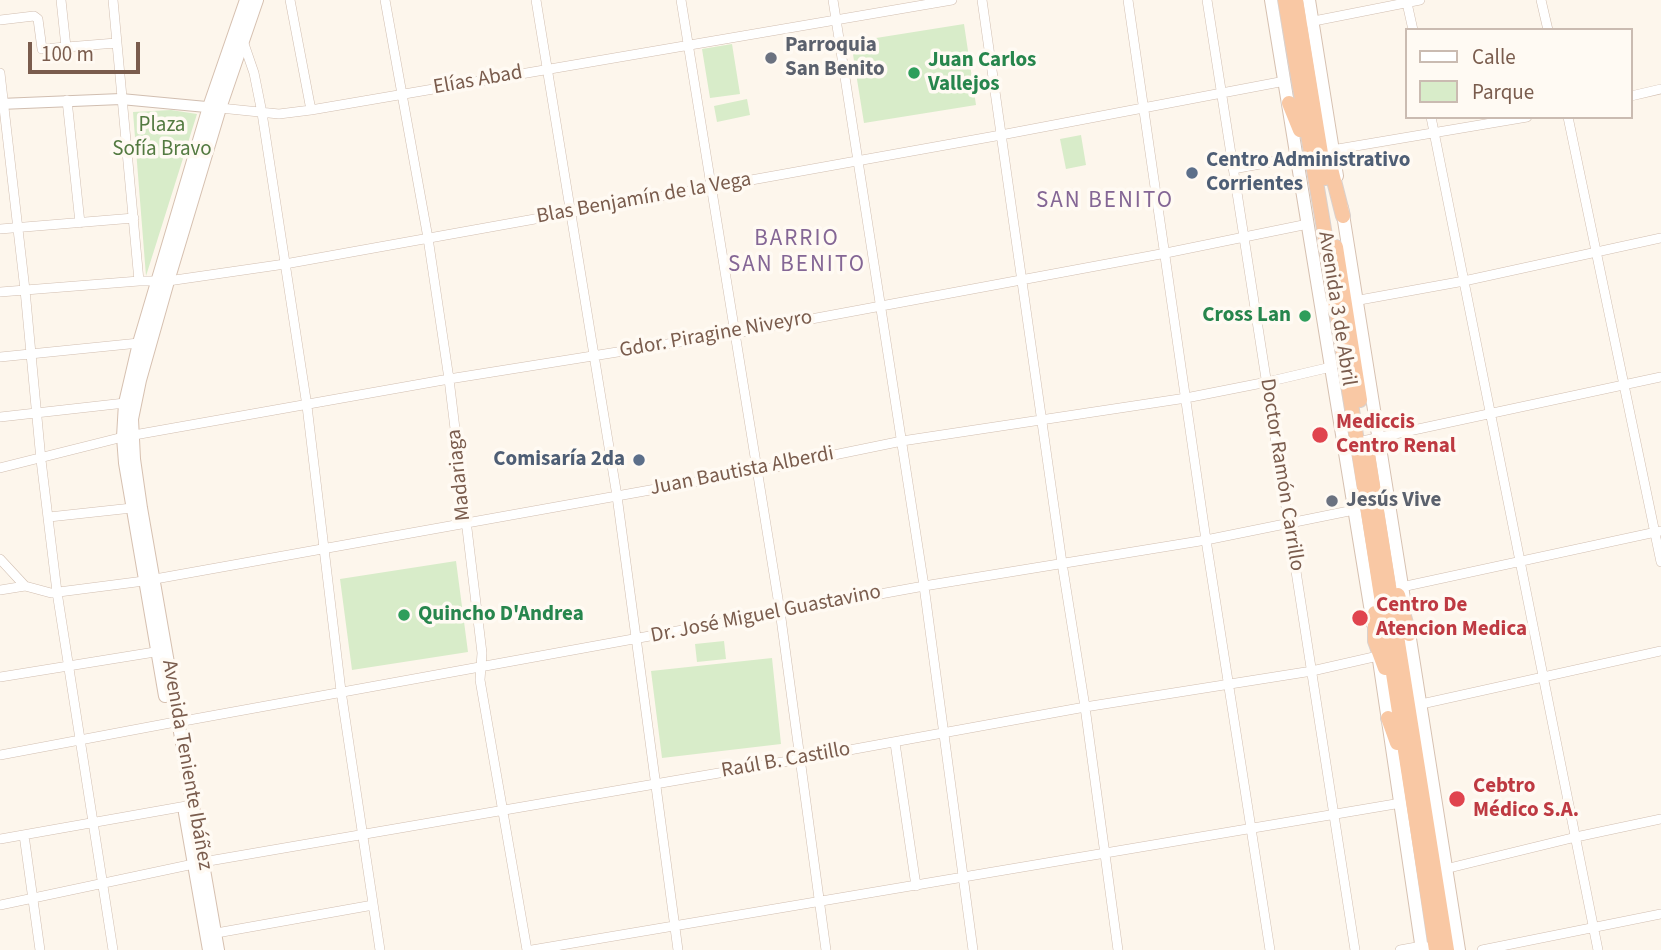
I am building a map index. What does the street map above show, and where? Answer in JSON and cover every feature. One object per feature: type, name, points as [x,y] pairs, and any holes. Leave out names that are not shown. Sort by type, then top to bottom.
[{"type":"highway","name":"Avenida 3 de Abril","points":[[1285,0],[1295,23],[1310,82],[1339,304],[1362,442],[1365,505]]},
{"type":"highway","points":[[1295,23],[1297,0]]},
{"type":"highway","name":"Avenida 3 de Abril","points":[[1295,23],[1315,224],[1339,304]]},
{"type":"highway","points":[[1310,82],[1343,216]]},
{"type":"highway","points":[[1290,103],[1300,127],[1315,224]]},
{"type":"highway","points":[[1365,505],[1385,591],[1409,634]]},
{"type":"highway","points":[[1365,505],[1385,591],[1376,641],[1402,710],[1418,734],[1422,828]]},
{"type":"highway","name":"Avenida 3 de Abril","points":[[1385,591],[1402,710]]},
{"type":"highway","points":[[1402,710],[1396,739],[1403,779],[1422,828]]},
{"type":"highway","name":"Avenida 3 de Abril","points":[[1422,828],[1429,872],[1434,949]]},
{"type":"main road","points":[[149,580],[132,508],[125,403],[139,343],[162,281],[246,0]]},
{"type":"main road","points":[[214,107],[243,41],[257,0]]},
{"type":"main road","name":"Avenida 3 de Abril","points":[[1272,0],[1295,23],[1332,149],[1343,216],[1339,304],[1331,367],[1362,442],[1385,591]]},
{"type":"main road","name":"Avenida 3 de Abril","points":[[1309,0],[1295,23],[1285,81],[1298,157],[1315,224]]},
{"type":"main road","points":[[149,580],[127,437],[162,281]]},
{"type":"main road","name":"Avenida Teniente Ibáñez","points":[[149,580],[211,934],[218,950]]},
{"type":"main road","name":"Avenida 3 de Abril","points":[[1409,634],[1402,710],[1401,803],[1459,950]]},
{"type":"main road","name":"Avenida 3 de Abril","points":[[1376,641],[1378,656],[1402,710],[1429,872]]},
{"type":"main road","name":"Avenida Teniente Ibáñez","points":[[209,950],[211,934]]},
{"type":"street","points":[[61,0],[66,47]]},
{"type":"street","points":[[113,0],[139,281]]},
{"type":"street","points":[[290,0],[311,110]]},
{"type":"street","name":"Madariaga","points":[[384,0],[428,238],[449,379],[482,653],[480,680],[527,950]]},
{"type":"street","points":[[536,0],[617,496],[678,950]]},
{"type":"street","points":[[681,0],[780,611],[825,950]]},
{"type":"street","points":[[833,0],[924,586],[973,950]]},
{"type":"street","name":"Elías Abad","points":[[2,104],[121,99],[279,114],[836,19],[909,3],[952,0]]},
{"type":"street","points":[[982,0],[1118,950]]},
{"type":"street","points":[[1128,0],[1206,540],[1270,950]]},
{"type":"street","name":"Doctor Ramón Carrillo","points":[[1207,0],[1355,950]]},
{"type":"street","points":[[1295,23],[1420,0]]},
{"type":"street","points":[[1541,0],[1548,28]]},
{"type":"street","points":[[1407,3],[1413,28]]},
{"type":"street","points":[[0,20],[34,16],[38,19],[42,49],[116,43]]},
{"type":"street","points":[[243,41],[254,73],[262,113],[307,406],[341,691],[380,950]]},
{"type":"street","points":[[0,73],[57,592],[113,950]]},
{"type":"street","name":"Blas Benjamín de la Vega","points":[[0,292],[162,281],[285,264],[1145,109],[1285,81]]},
{"type":"street","points":[[1633,96],[1661,89]]},
{"type":"street","points":[[67,100],[80,223]]},
{"type":"street","points":[[1431,119],[1598,950]]},
{"type":"street","points":[[1332,149],[1516,119]]},
{"type":"street","points":[[1567,119],[1658,532],[1661,562]]},
{"type":"street","points":[[1233,169],[1298,157]]},
{"type":"street","points":[[0,173],[12,172]]},
{"type":"street","points":[[0,229],[134,218]]},
{"type":"street","name":"Gdor. Piragine Niveyro","points":[[0,468],[127,437],[449,379],[736,333],[1315,224]]},
{"type":"street","points":[[1339,304],[1464,281],[1661,238]]},
{"type":"street","points":[[0,357],[139,343]]},
{"type":"street","name":"Juan Bautista Alberdi","points":[[0,590],[25,586],[57,592],[149,580],[757,471],[902,441],[1186,398],[1267,383],[1331,367]]},
{"type":"street","points":[[1362,442],[1661,377]]},
{"type":"street","points":[[0,417],[125,403]]},
{"type":"street","name":"Dr. José Miguel Guastavino","points":[[0,755],[780,611],[1206,540],[1365,505]]},
{"type":"street","points":[[49,517],[132,508]]},
{"type":"street","points":[[1385,591],[1658,532]]},
{"type":"street","points":[[0,559],[25,586]]},
{"type":"street","points":[[0,677],[161,651]]},
{"type":"street","points":[[1402,710],[1661,651]]},
{"type":"street","name":"Raúl B. Castillo","points":[[0,905],[198,863],[894,743],[1085,707],[1312,671],[1378,656]]},
{"type":"street","points":[[894,743],[916,886]]},
{"type":"street","points":[[532,950],[1401,803]]},
{"type":"street","points":[[0,839],[188,806]]},
{"type":"street","points":[[1429,872],[1661,818]]},
{"type":"street","points":[[24,835],[40,950]]},
{"type":"street","points":[[211,934],[373,905]]},
{"type":"street","points":[[1482,950],[1661,914]]},
{"type":"street","points":[[1400,950],[1434,949]]},
{"type":"green space","name":"Juan Carlos Vallejos","points":[[964,24],[976,105],[864,123],[851,42]]},
{"type":"green space","points":[[732,44],[740,94],[710,98],[702,49]]},
{"type":"green space","points":[[747,99],[750,115],[717,122],[714,106]]},
{"type":"green space","name":"Plaza Sofía Bravo","points":[[171,110],[197,114],[146,276],[133,112]]},
{"type":"green space","points":[[1081,135],[1086,165],[1066,169],[1060,139]]},
{"type":"green space","name":"Quincho D'Andrea","points":[[456,561],[468,652],[352,670],[340,579]]},
{"type":"green space","points":[[724,641],[726,659],[697,662],[695,644]]},
{"type":"green space","points":[[772,658],[781,744],[662,758],[651,671]]},
{"type":"place","name":"Parroquia San Benito","points":[[771,58]]},
{"type":"place","name":"Juan Carlos Vallejos","points":[[914,73]]},
{"type":"place","name":"Centro Administrativo Corrientes","points":[[1192,173]]},
{"type":"place","name":"Cross Lan","points":[[1305,316]]},
{"type":"place","name":"Mediccis Centro Renal","points":[[1320,435]]},
{"type":"place","name":"Comisaría 2da","points":[[639,460]]},
{"type":"place","name":"Jesús Vive","points":[[1332,501]]},
{"type":"place","name":"Quincho D'Andrea","points":[[404,615]]},
{"type":"place","name":"Centro De Atencion Medica","points":[[1360,618]]},
{"type":"place","name":"Cebtro Médico S.A.","points":[[1457,799]]},
{"type":"district","name":"SAN BENITO","points":[[1105,202]]},
{"type":"district","name":"BARRIO SAN BENITO","points":[[797,253]]}]
